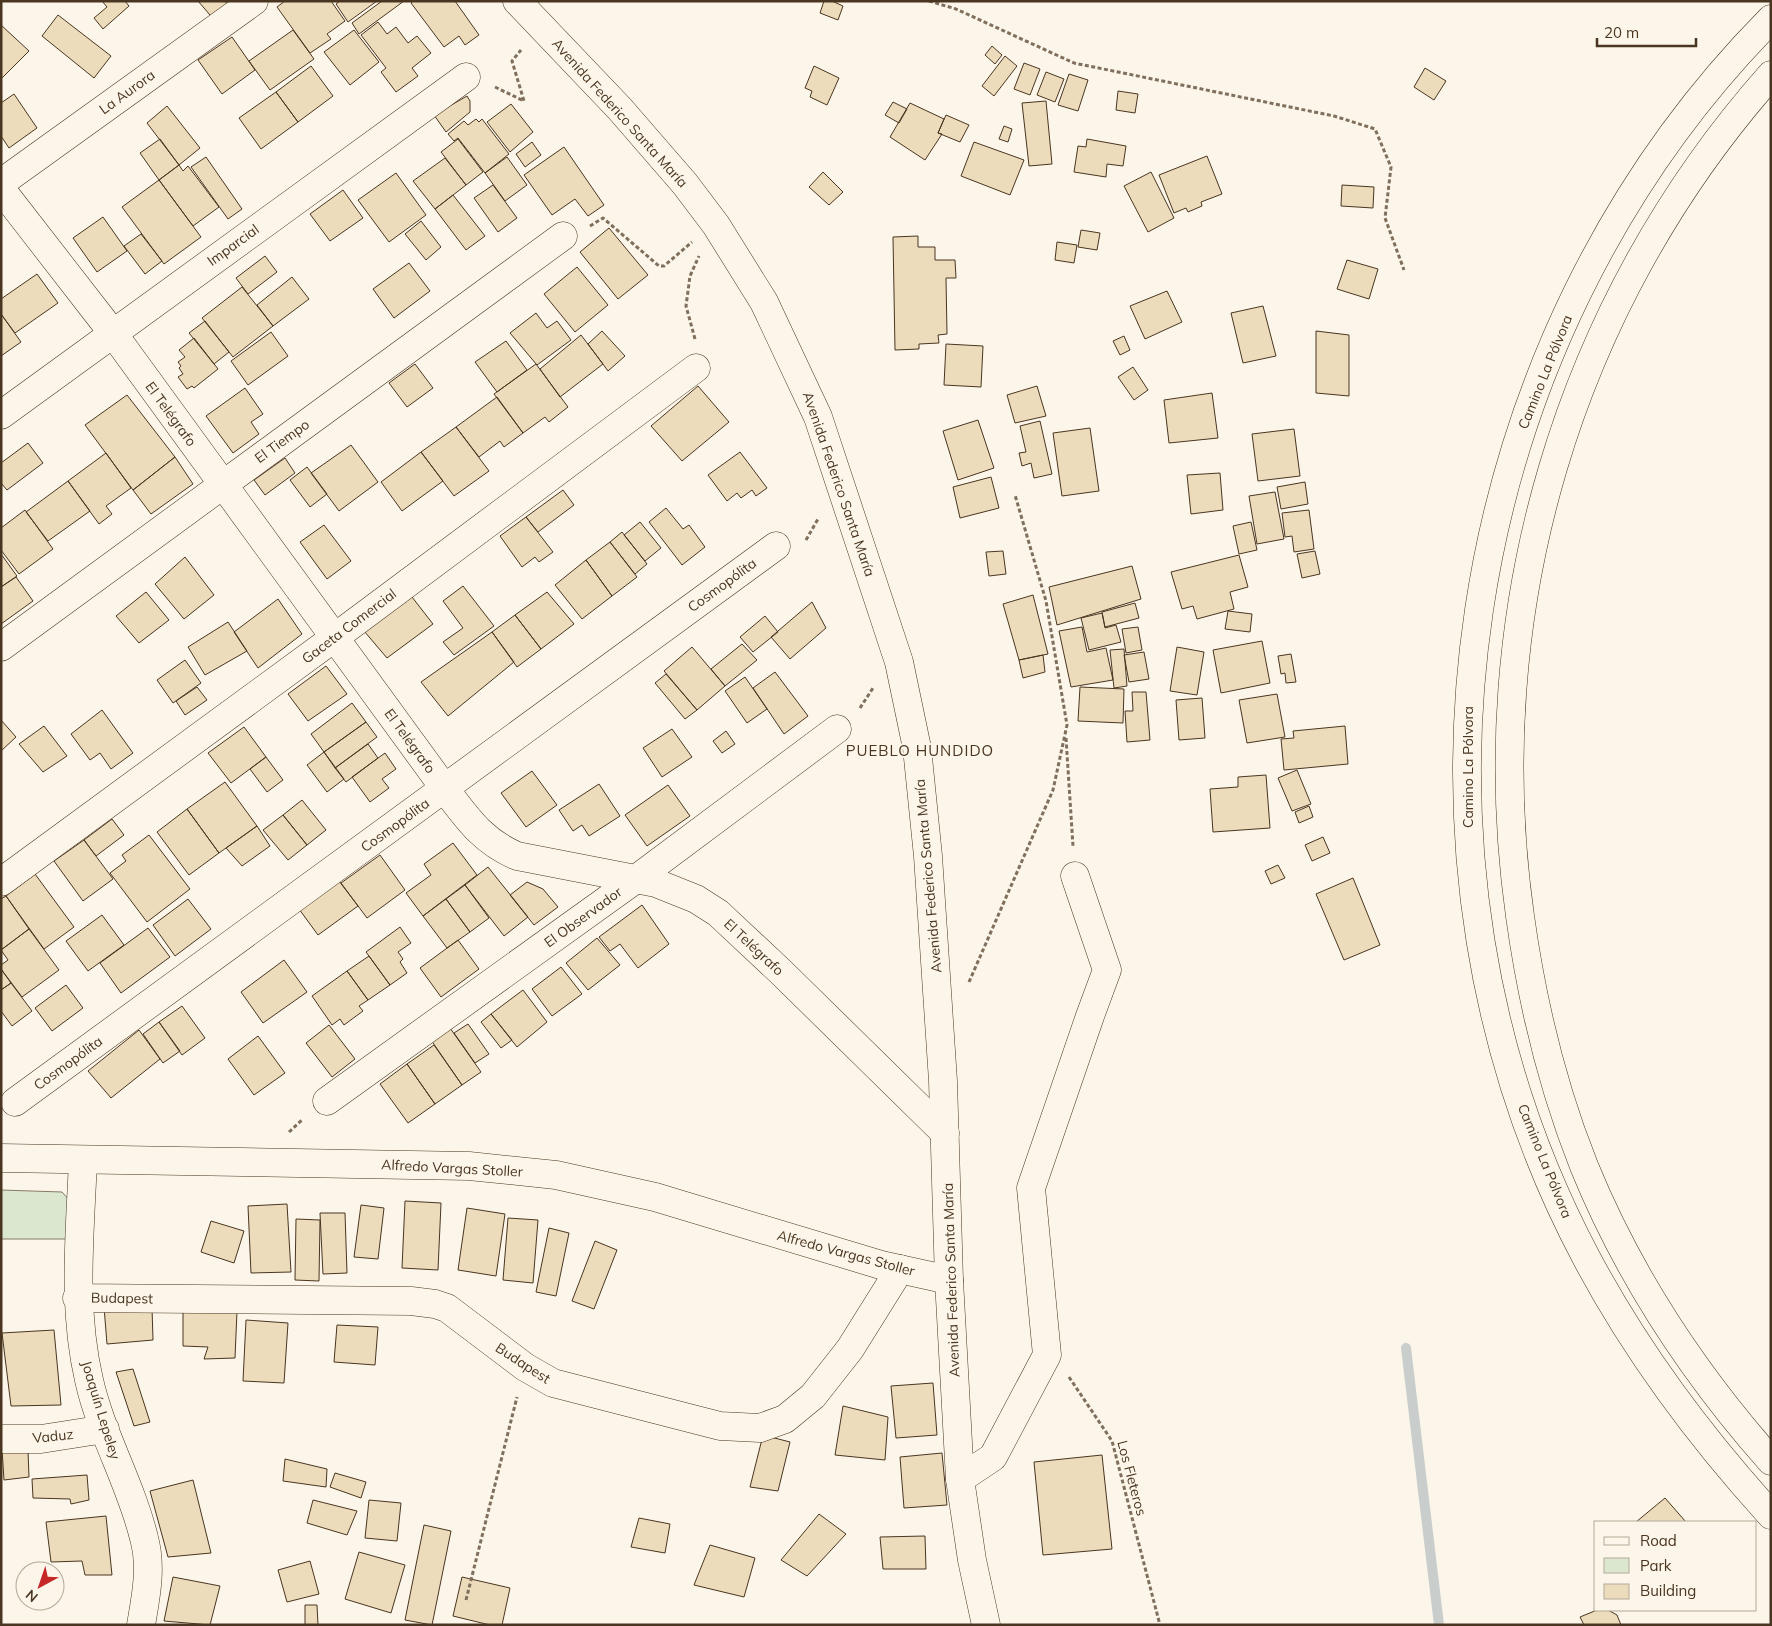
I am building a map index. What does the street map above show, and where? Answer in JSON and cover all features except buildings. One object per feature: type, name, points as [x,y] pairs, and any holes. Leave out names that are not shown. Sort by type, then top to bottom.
[{"type":"main road","name":"La Aurora","points":[[1,183],[254,1]]},
{"type":"main road","name":"Avenida Federico Santa María","points":[[517,1],[652,144],[716,225],[764,302],[818,417],[899,662],[917,748],[928,856],[945,1133],[949,1280],[960,1479],[972,1560],[986,1625]]},
{"type":"main road","name":"Camino La Pólvora","points":[[1771,19],[1721,73],[1654,160],[1599,251],[1545,366],[1514,451],[1486,561],[1470,670],[1466,777],[1469,850],[1477,923],[1486,976],[1513,1077],[1534,1139],[1558,1200],[1587,1259],[1657,1372],[1717,1451],[1771,1515]]},
{"type":"main road","points":[[1771,75],[1706,157],[1649,246],[1618,305],[1571,411],[1555,456],[1531,548],[1516,641],[1510,697],[1508,753],[1513,871],[1532,992],[1562,1104],[1584,1166],[1629,1259],[1656,1307],[1699,1371],[1771,1461]]},
{"type":"main road","name":"Imparcial","points":[[1,415],[112,332],[478,81]]},
{"type":"main road","name":"El Telégrafo","points":[[1,189],[112,332],[445,789],[484,838],[502,850],[534,860],[636,879],[677,890],[718,913],[945,1133]]},
{"type":"main road","name":"El Tiempo","points":[[1,647],[563,236]]},
{"type":"main road","name":"Gaceta Comercial","points":[[1,882],[334,638],[696,354]]},
{"type":"main road","name":"Cosmopólita","points":[[15,1102],[776,546]]},
{"type":"main road","name":"El Observador","points":[[317,1108],[636,879],[837,729]]},
{"type":"main road","points":[[960,1479],[993,1457],[1047,1354],[1031,1188],[1107,970],[1075,876]]},
{"type":"main road","name":"Alfredo Vargas Stoller","points":[[1,1158],[469,1166],[556,1175],[655,1197],[900,1269],[949,1280]]},
{"type":"main road","name":"Joaquín Lepeley","points":[[83,1160],[77,1298],[80,1340],[89,1382],[145,1539],[148,1584],[141,1625]]},
{"type":"main road","name":"Budapest","points":[[77,1298],[410,1301],[435,1304],[448,1308],[525,1367],[553,1383],[720,1426],[760,1428],[786,1419],[812,1396],[850,1349],[900,1269]]},
{"type":"main road","name":"Vaduz","points":[[1,1439],[41,1439],[105,1429]]},
{"type":"path","points":[[930,1],[956,9],[1074,63],[1334,116],[1375,129],[1391,167],[1385,218],[1404,270]]},
{"type":"path","points":[[478,81],[524,102],[512,61]]},
{"type":"path","points":[[603,218],[659,266],[664,266],[683,248]]},
{"type":"path","points":[[690,276],[686,306],[696,354]]},
{"type":"path","points":[[966,987],[1053,790],[1067,725],[1046,601],[1015,495]]},
{"type":"path","points":[[1066,732],[1075,876]]},
{"type":"path","points":[[284,1138],[317,1108]]},
{"type":"path","name":"Los Fleteros","points":[[1047,1354],[1073,1381],[1112,1441],[1160,1625]]},
{"type":"path","points":[[466,1600],[525,1367]]},
{"type":"green space","points":[[1,1190],[62,1192],[70,1201],[68,1239],[1,1239]]},
{"type":"waterway","points":[[1406,1348],[1439,1625]]},
{"type":"district","name":"PUEBLO HUNDIDO","points":[[920,751]]}]
